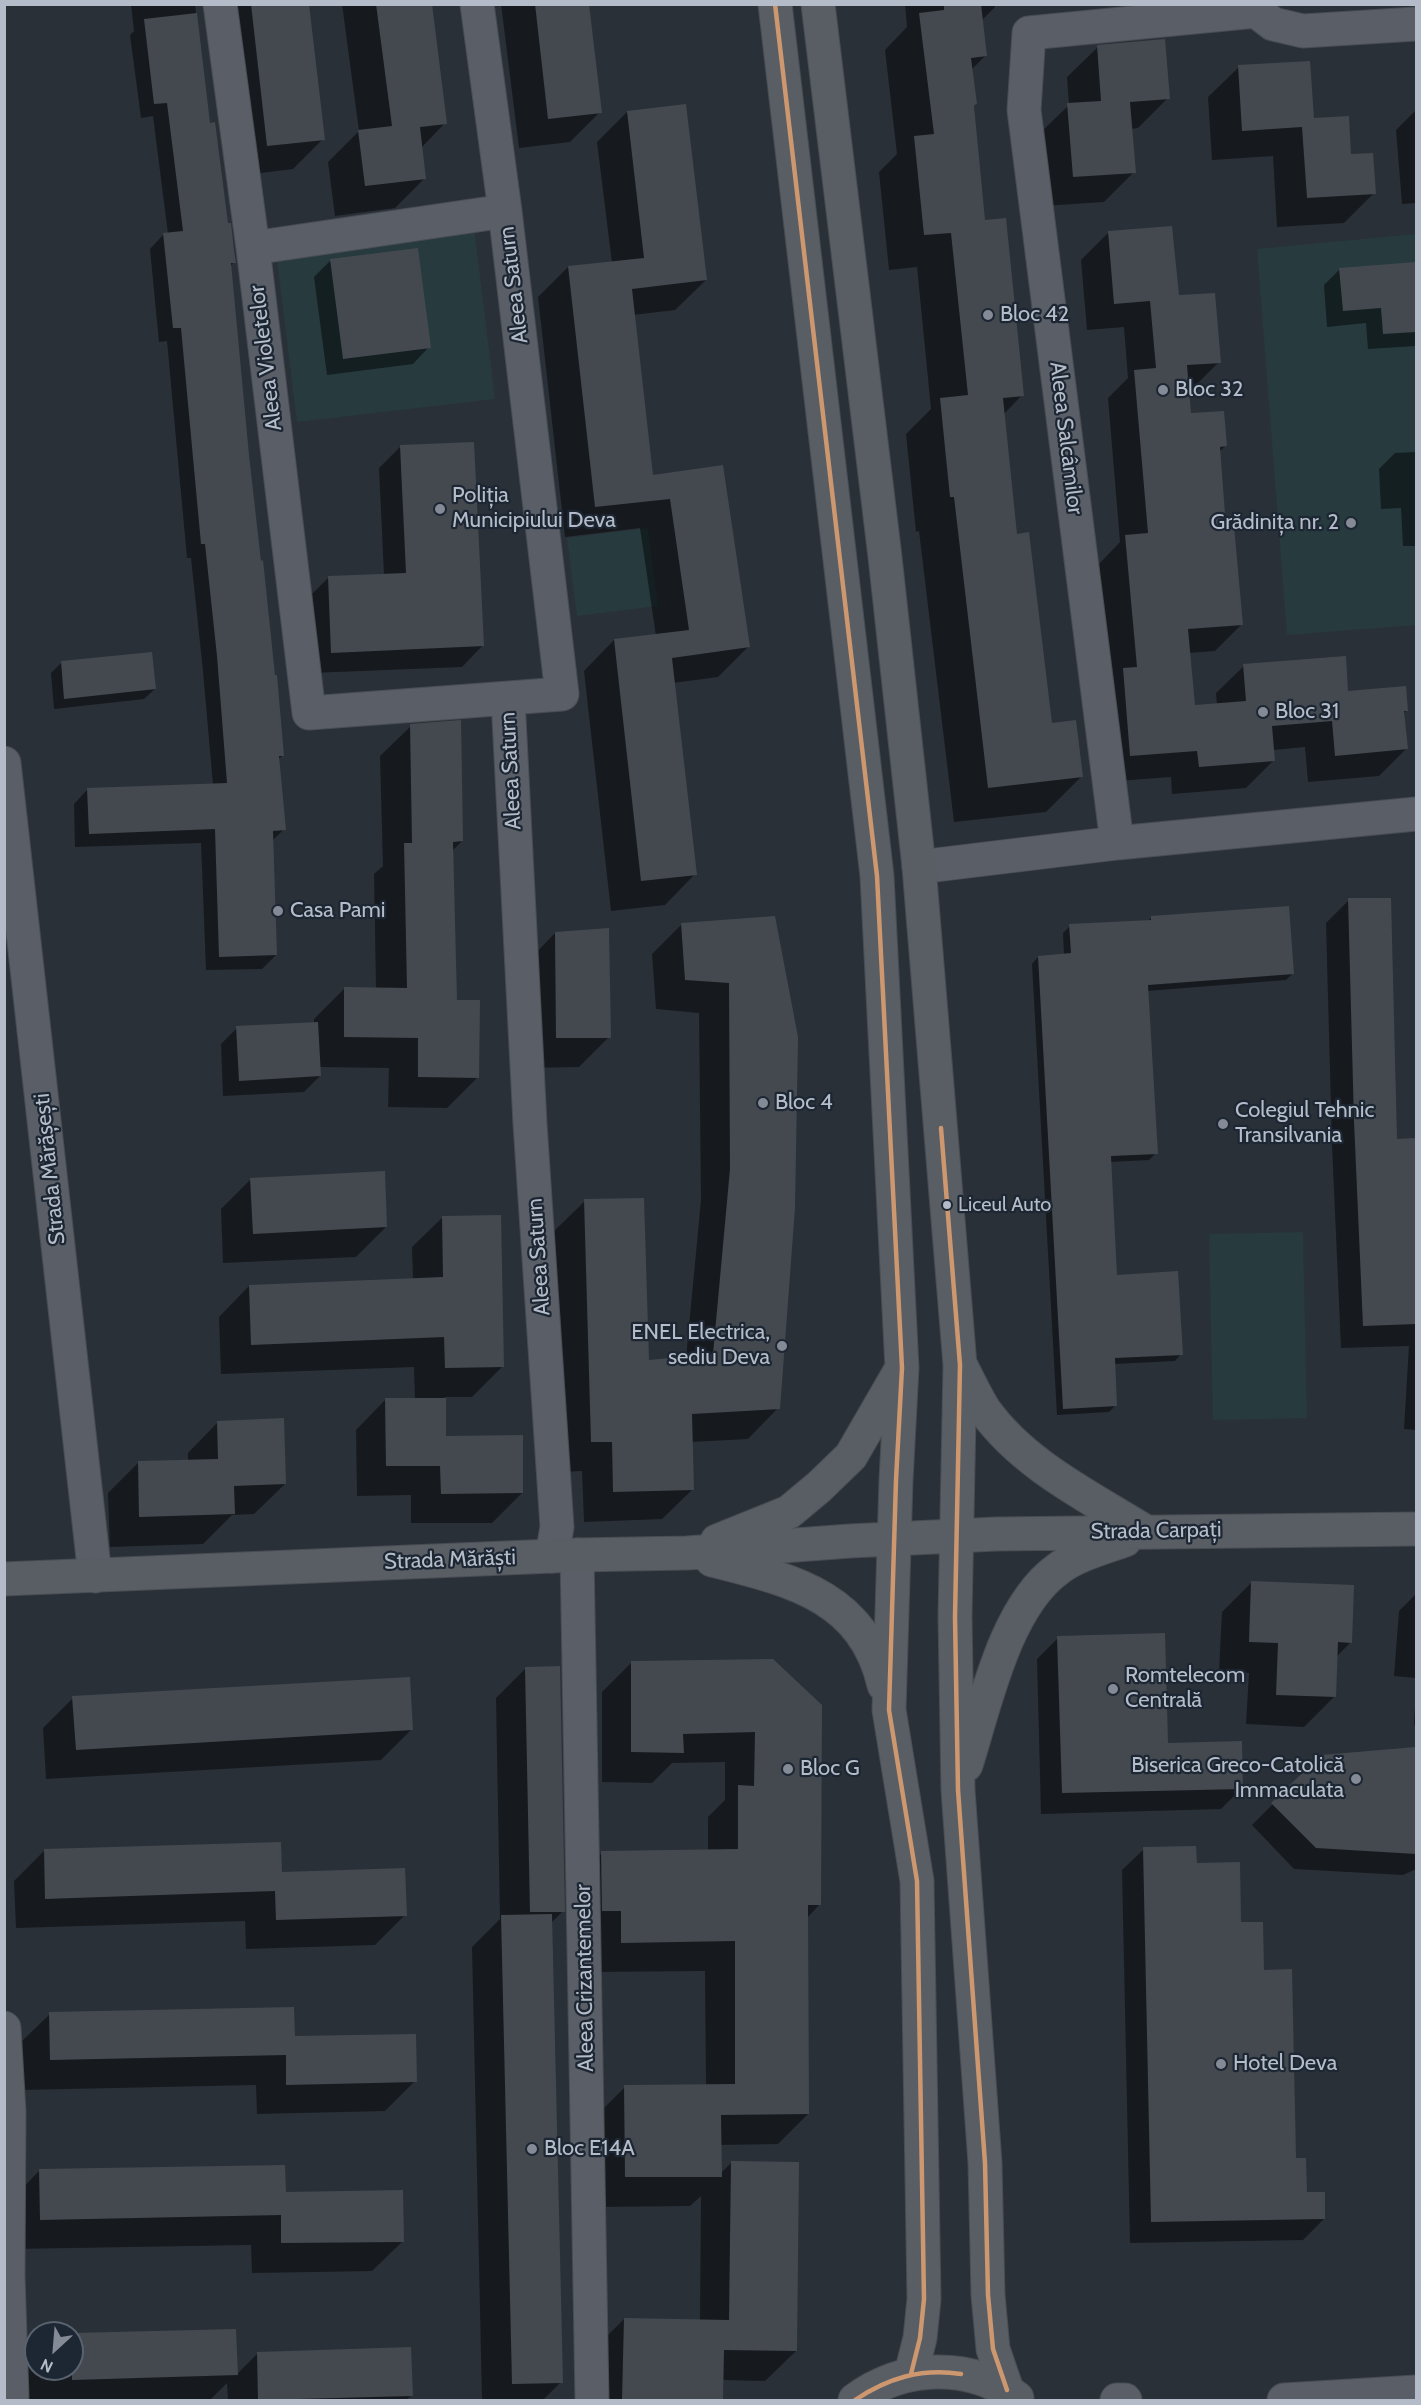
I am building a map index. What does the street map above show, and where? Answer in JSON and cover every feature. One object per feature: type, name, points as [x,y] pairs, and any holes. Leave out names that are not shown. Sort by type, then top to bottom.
[{"type":"main road","points":[[775,4],[878,876],[902,1368],[889,1710]]},
{"type":"main road","points":[[818,4],[885,557],[919,867],[960,1365],[955,1617],[958,1790],[985,2163],[988,2295],[993,2349],[1014,2395]]},
{"type":"main road","points":[[960,1365],[986,1411],[1021,1450],[1058,1479],[1146,1532]]},
{"type":"main road","points":[[687,1553],[789,1512],[819,1488],[852,1456],[902,1368]]},
{"type":"main road","name":"Strada Carpați","points":[[895,1539],[1146,1532],[1416,1529]]},
{"type":"main road","points":[[958,1790],[1010,1628],[1032,1594],[1058,1569],[1146,1532]]},
{"type":"main road","name":"Strada Mărăști","points":[[4,1580],[565,1555],[687,1553],[895,1539]]},
{"type":"main road","points":[[687,1553],[785,1579],[834,1604],[854,1624],[870,1647],[880,1671],[889,1710],[917,1881],[924,2299],[920,2338],[911,2374]]},
{"type":"main road","points":[[855,2400],[888,2380],[911,2374],[947,2371],[982,2378],[1014,2395]]},
{"type":"street","name":"Aleea Violetelor","points":[[220,4],[253,248],[309,713],[507,699]]},
{"type":"street","name":"Aleea Saturn","points":[[477,4],[505,211],[562,694],[507,699],[530,1124],[557,1527],[565,1555]]},
{"type":"street","points":[[1256,8],[1273,24],[1302,31],[1416,24]]},
{"type":"street","name":"Aleea Salcâmilor","points":[[1117,843],[1024,110],[1029,33],[1256,8]]},
{"type":"street","points":[[253,248],[505,211]]},
{"type":"street","name":"Strada Mărășești","points":[[4,763],[95,1576]]},
{"type":"street","points":[[919,867],[1117,843],[1416,814]]},
{"type":"street","name":"Aleea Crizantemelor","points":[[565,1555],[592,2400]]},
{"type":"street","points":[[4,2028],[9,2112],[8,2276],[12,2397],[4,2398]]},
{"type":"street","points":[[1284,2400],[1416,2392]]},
{"type":"street","points":[[1117,2400],[1125,2400]]},
{"type":"green space","points":[[474,228],[495,399],[297,422],[276,251]]},
{"type":"green space","points":[[1416,234],[1416,625],[1287,635],[1257,249]]},
{"type":"green space","points":[[648,528],[658,606],[577,616],[567,538]]},
{"type":"green space","points":[[1303,1232],[1307,1418],[1213,1420],[1209,1234]]},
{"type":"building","points":[[251,4],[309,4],[325,140],[267,146]]},
{"type":"building","points":[[376,4],[432,4],[447,124],[420,127],[426,179],[365,186],[358,130],[392,126]]},
{"type":"building","points":[[535,4],[589,4],[602,113],[548,119]]},
{"type":"building","points":[[944,4],[981,4],[987,56],[971,58],[977,104],[974,105],[985,220],[1006,218],[1024,396],[1003,398],[1017,534],[1029,532],[1052,723],[1076,720],[1083,777],[988,788],[954,497],[950,497],[940,398],[968,395],[951,233],[924,235],[914,136],[934,134],[919,13],[944,10]]},
{"type":"building","points":[[197,13],[210,123],[215,122],[228,223],[231,223],[236,263],[231,263],[249,455],[275,675],[277,675],[284,756],[279,756],[286,830],[273,831],[277,955],[219,957],[215,829],[89,834],[87,788],[227,783],[217,656],[205,544],[201,544],[181,328],[173,328],[163,233],[183,231],[167,103],[154,104],[144,19]]},
{"type":"building","points":[[1165,39],[1170,99],[1130,102],[1136,173],[1073,177],[1067,103],[1101,101],[1097,45]]},
{"type":"building","points":[[1310,61],[1314,118],[1349,116],[1351,154],[1373,153],[1376,194],[1307,198],[1302,127],[1242,131],[1238,65]]},
{"type":"building","points":[[686,104],[707,280],[632,289],[653,475],[723,465],[750,647],[672,658],[697,875],[641,881],[614,639],[689,630],[670,499],[595,507],[568,266],[644,258],[627,111]]},
{"type":"building","points":[[1172,226],[1179,295],[1215,293],[1221,363],[1187,365],[1191,413],[1224,411],[1227,446],[1220,447],[1226,527],[1234,526],[1243,625],[1188,629],[1195,705],[1246,701],[1243,664],[1346,656],[1348,691],[1406,686],[1408,711],[1404,711],[1408,749],[1335,756],[1332,721],[1272,726],[1275,761],[1199,767],[1197,751],[1130,756],[1123,668],[1137,667],[1125,535],[1148,533],[1134,370],[1156,368],[1150,301],[1114,304],[1108,231]]},
{"type":"building","points":[[418,248],[431,348],[343,359],[330,259]]},
{"type":"building","points":[[1416,262],[1416,332],[1383,334],[1381,308],[1343,311],[1339,268]]},
{"type":"building","name":"Poliția Municipiului Deva","points":[[474,442],[484,646],[331,653],[328,576],[406,573],[400,445]]},
{"type":"building","points":[[152,652],[156,689],[64,699],[61,661]]},
{"type":"building","points":[[461,720],[463,841],[453,842],[457,1000],[480,1000],[479,1078],[418,1077],[418,1038],[344,1037],[344,987],[407,988],[404,843],[412,843],[410,724]]},
{"type":"building","points":[[1348,898],[1391,898],[1397,1139],[1416,1138],[1416,1324],[1363,1326],[1354,1121]]},
{"type":"building","points":[[1289,906],[1294,974],[1148,985],[1158,1154],[1111,1156],[1117,1275],[1178,1271],[1183,1355],[1115,1358],[1117,1406],[1063,1409],[1038,956],[1071,953],[1069,924],[1151,920],[1151,916]]},
{"type":"building","name":"Bloc 4","points":[[775,916],[798,1037],[795,1208],[780,1409],[692,1414],[694,1490],[613,1492],[612,1442],[591,1442],[584,1199],[644,1198],[649,1360],[713,1354],[730,1169],[729,983],[685,980],[681,923]]},
{"type":"building","points":[[609,928],[611,1038],[556,1038],[555,932]]},
{"type":"building","points":[[318,1022],[321,1076],[239,1081],[236,1026]]},
{"type":"building","points":[[385,1171],[387,1227],[253,1234],[250,1178]]},
{"type":"building","points":[[501,1215],[504,1367],[445,1368],[444,1337],[251,1345],[249,1285],[443,1277],[442,1216]]},
{"type":"building","points":[[385,1398],[446,1398],[446,1436],[523,1435],[523,1493],[441,1494],[440,1466],[386,1466]]},
{"type":"building","points":[[284,1418],[286,1484],[234,1486],[235,1514],[139,1517],[138,1461],[218,1459],[217,1421]]},
{"type":"building","points":[[1251,1581],[1354,1585],[1352,1643],[1338,1642],[1336,1697],[1276,1695],[1278,1643],[1249,1642]]},
{"type":"building","name":"Romtelecom Centrală","points":[[1165,1633],[1168,1743],[1242,1741],[1243,1789],[1062,1793],[1057,1636]]},
{"type":"building","points":[[773,1659],[822,1705],[821,1905],[808,1905],[809,2114],[721,2115],[722,2177],[625,2177],[624,2085],[735,2084],[735,1941],[621,1943],[621,1911],[602,1911],[601,1851],[738,1849],[738,1785],[754,1786],[755,1732],[683,1734],[684,1753],[631,1752],[631,1661]]},
{"type":"building","points":[[560,1666],[565,1912],[530,1912],[525,1667]]},
{"type":"building","points":[[410,1677],[413,1730],[76,1750],[72,1696]]},
{"type":"building","name":"Biserica Greco-Catolică Immaculata","points":[[1416,1747],[1416,1854],[1316,1848],[1271,1803],[1321,1755]]},
{"type":"building","points":[[281,1842],[282,1872],[405,1868],[407,1916],[276,1920],[275,1891],[45,1899],[44,1849]]},
{"type":"building","name":"Hotel Deva","points":[[1196,1846],[1197,1863],[1240,1862],[1241,1922],[1263,1922],[1264,1970],[1292,1969],[1296,2158],[1306,2158],[1307,2192],[1325,2192],[1325,2219],[1151,2222],[1143,1847]]},
{"type":"building","name":"Bloc E14A","points":[[552,1914],[563,2383],[512,2384],[501,1915]]},
{"type":"building","points":[[294,2007],[295,2036],[416,2034],[417,2082],[286,2085],[286,2055],[50,2060],[49,2012]]},
{"type":"building","points":[[731,2161],[799,2162],[797,2351],[724,2350],[723,2400],[622,2400],[624,2318],[729,2320]]},
{"type":"building","points":[[285,2165],[286,2192],[403,2190],[404,2242],[281,2243],[281,2215],[40,2220],[39,2169]]},
{"type":"building","points":[[236,2329],[238,2375],[84,2380],[84,2333]]},
{"type":"building","points":[[411,2347],[413,2396],[258,2400],[257,2352]]},
{"type":"transit line","points":[[775,4],[877,876],[902,1368],[889,1710],[917,1881],[924,2299],[920,2338],[911,2374]]},
{"type":"transit line","points":[[941,1128],[960,1365],[955,1617],[958,1790],[985,2163],[988,2295],[993,2349],[1007,2390]]},
{"type":"transit line","points":[[855,2400],[867,2392],[905,2376],[932,2372],[961,2374]]},
{"type":"place","name":"Bloc 42","points":[[988,315]]},
{"type":"place","name":"Bloc 32","points":[[1163,390]]},
{"type":"place","name":"Poliția Municipiului Deva","points":[[440,509]]},
{"type":"place","name":"Grădinița nr. 2","points":[[1351,523]]},
{"type":"place","name":"Bloc 31","points":[[1263,712]]},
{"type":"place","name":"Casa Pami","points":[[278,911]]},
{"type":"place","name":"Bloc 4","points":[[763,1103]]},
{"type":"place","name":"Colegiul Tehnic Transilvania","points":[[1223,1124]]},
{"type":"place","name":"Liceul Auto","points":[[947,1205]]},
{"type":"place","name":"ENEL Electrica, sediu Deva","points":[[782,1346]]},
{"type":"place","name":"Romtelecom Centrală","points":[[1113,1689]]},
{"type":"place","name":"Bloc G","points":[[788,1769]]},
{"type":"place","name":"Biserica Greco-Catolică Immaculata","points":[[1356,1779]]},
{"type":"place","name":"Hotel Deva","points":[[1221,2064]]},
{"type":"place","name":"Bloc E14A","points":[[532,2149]]}]
